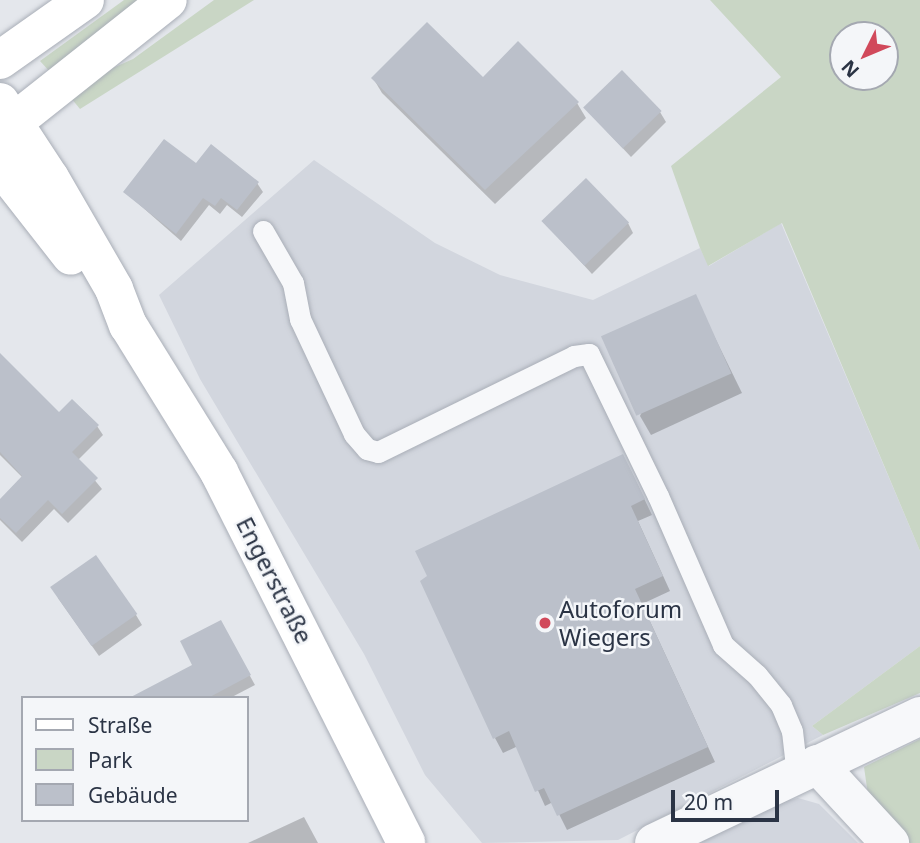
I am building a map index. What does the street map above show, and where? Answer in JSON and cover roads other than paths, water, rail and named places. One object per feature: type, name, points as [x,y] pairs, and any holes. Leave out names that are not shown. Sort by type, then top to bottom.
[{"type":"main road","points":[[0,60],[85,0]]},
{"type":"main road","points":[[5,120],[168,0]]},
{"type":"main road","name":"Engerstraße","points":[[5,120],[114,289],[128,325]]},
{"type":"main road","name":"Engerstraße","points":[[0,165],[128,325],[219,472],[407,843]]},
{"type":"street","points":[[654,843],[920,716]]},
{"type":"street","points":[[807,770],[890,843]]},
{"type":"lane","points":[[263,231],[293,283],[300,319],[332,388],[367,449],[378,452],[574,355],[589,354],[659,496],[723,645],[757,675],[781,705],[807,770]]},
{"type":"place","name":"Autoforum Wiegers","points":[[545,623]]}]
